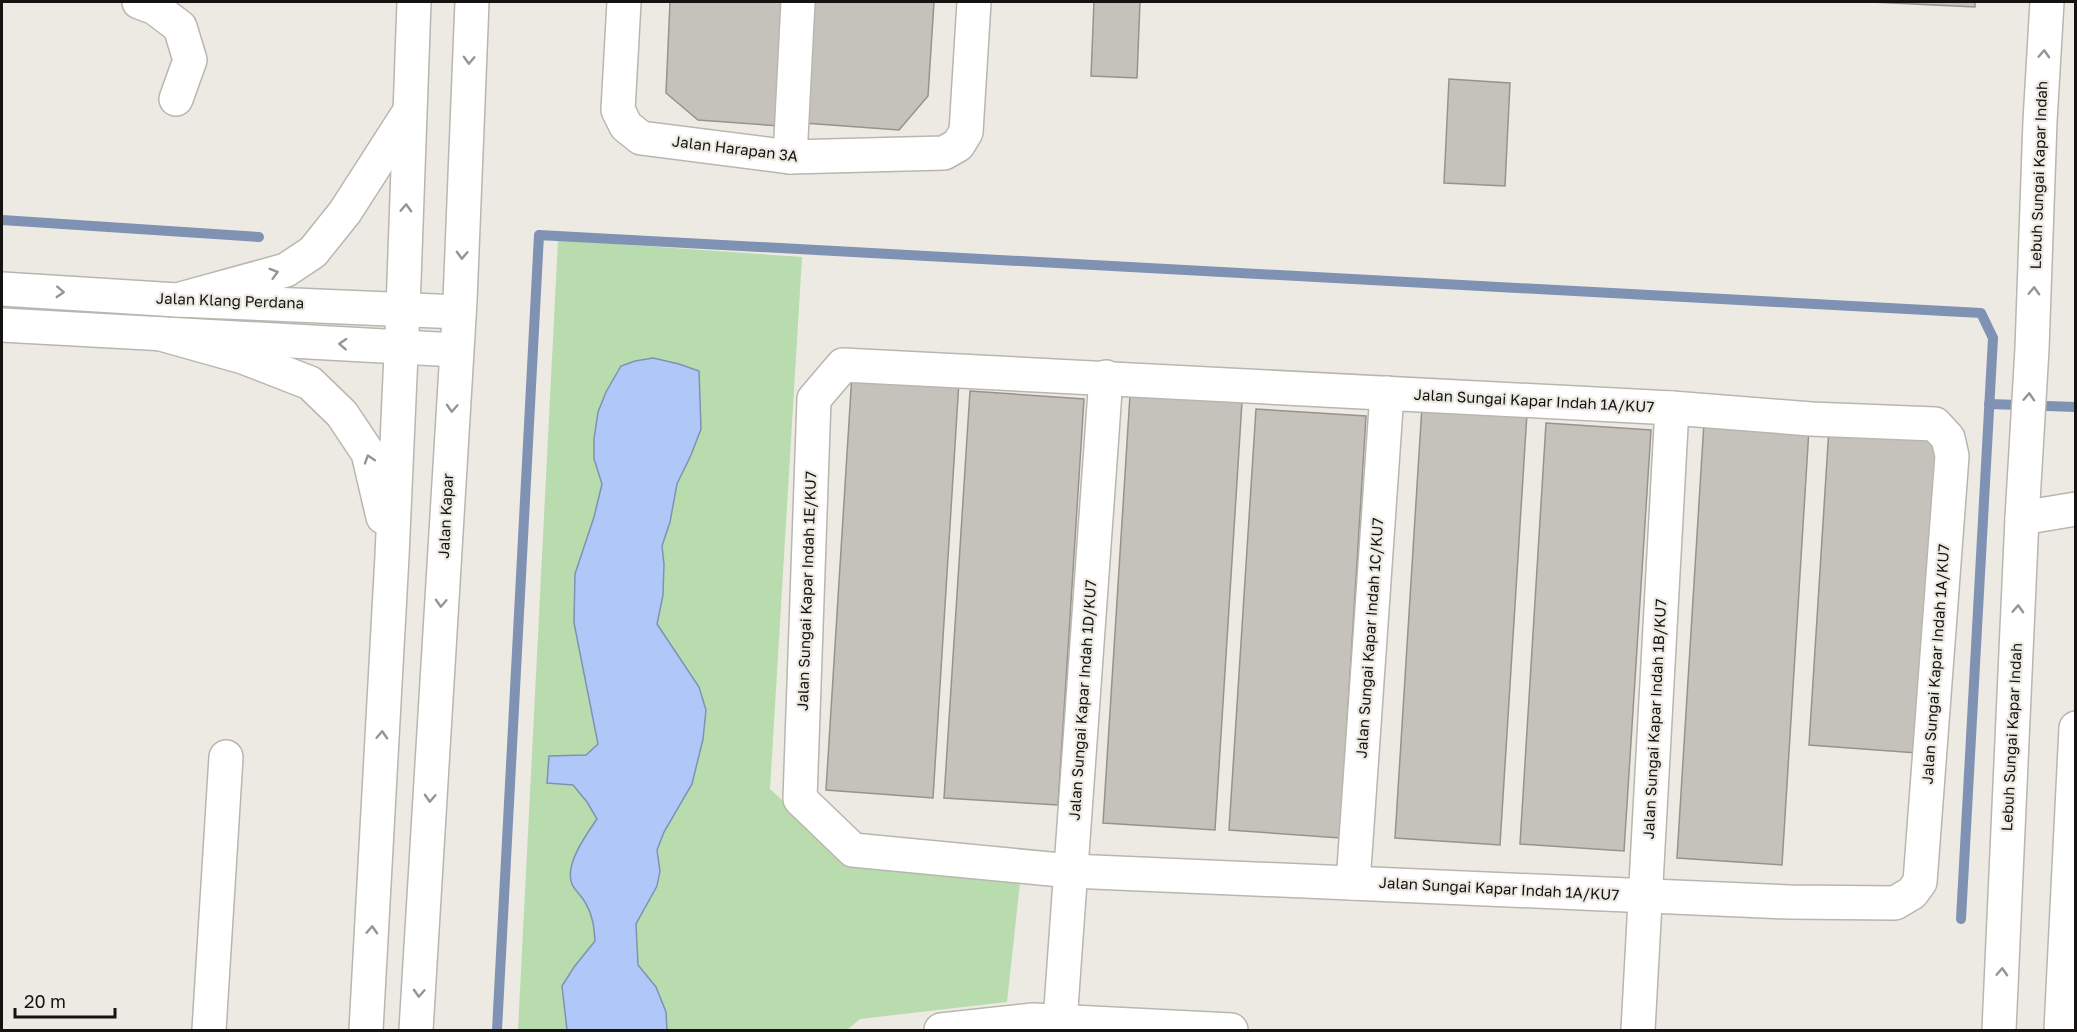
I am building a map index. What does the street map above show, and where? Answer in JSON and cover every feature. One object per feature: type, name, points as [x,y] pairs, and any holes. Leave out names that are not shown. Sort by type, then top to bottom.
[{"type":"main road","points":[[139,2],[155,8],[180,27],[190,60],[176,99]]},
{"type":"main road","points":[[366,1030],[392,556],[414,2]]},
{"type":"main road","name":"Jalan Kapar","points":[[416,1030],[459,312],[472,2]]},
{"type":"main road","name":"Jalan Harapan 3A","points":[[624,2],[618,110],[626,126],[641,138],[790,158],[944,153],[958,145],[966,132],[974,2]]},
{"type":"main road","points":[[790,158],[798,2]]},
{"type":"main road","name":"Lebuh Sungai Kapar Indah","points":[[1999,1030],[2047,2]]},
{"type":"main road","points":[[177,300],[286,270],[313,252],[345,212],[409,112]]},
{"type":"main road","name":"Jalan Klang Perdana","points":[[2,289],[177,300],[459,312]]},
{"type":"main road","points":[[2,325],[456,350]]},
{"type":"main road","points":[[161,333],[243,357],[310,383],[342,414],[368,453],[392,556]]},
{"type":"main road","name":"Jalan Sungai Kapar Indah 1E/KU7","points":[[1071,871],[854,850],[800,799],[814,399],[843,364],[1106,377]]},
{"type":"main road","name":"Jalan Sungai Kapar Indah 1A/KU7","points":[[1071,871],[1789,902],[1895,903],[1912,893],[1920,882],[1952,456],[1948,438],[1935,424],[1811,419],[1672,408],[1106,377]]},
{"type":"main road","name":"Jalan Sungai Kapar Indah 1D/KU7","points":[[1060,1022],[1106,377]]},
{"type":"main road","name":"Jalan Sungai Kapar Indah 1C/KU7","points":[[1353,883],[1387,393]]},
{"type":"main road","name":"Jalan Sungai Kapar Indah 1B/KU7","points":[[1638,1030],[1672,408]]},
{"type":"main road","points":[[2022,518],[2076,509]]},
{"type":"main road","points":[[2061,1030],[2076,728]]},
{"type":"main road","points":[[209,1030],[226,757]]},
{"type":"main road","points":[[941,1030],[1033,1020],[1231,1030]]},
{"type":"green space","points":[[558,240],[802,257],[770,789],[857,868],[1020,883],[1007,1002],[860,1019],[847,1030],[518,1030]]},
{"type":"water","points":[[653,358],[699,371],[701,429],[677,484],[670,522],[662,546],[663,595],[657,624],[699,687],[706,710],[703,739],[692,784],[664,832],[657,850],[660,871],[657,886],[636,924],[638,965],[656,987],[666,1012],[667,1030],[567,1030],[562,986],[595,941],[590,913],[585,901],[572,884],[571,868],[577,850],[597,819],[573,785],[547,783],[549,756],[586,755],[598,744],[574,623],[575,574],[594,517],[602,484],[594,459],[594,439],[598,412],[621,366]]},
{"type":"building","points":[[670,2],[788,2],[780,126],[698,120],[666,93]]},
{"type":"building","points":[[811,2],[934,2],[928,96],[899,130],[804,123]]},
{"type":"building","points":[[1094,2],[1140,2],[1137,78],[1091,76]]},
{"type":"building","points":[[1871,2],[1975,2],[1975,7]]},
{"type":"building","points":[[1449,79],[1510,83],[1505,186],[1444,183]]},
{"type":"building","points":[[852,374],[959,381],[933,798],[826,790]]},
{"type":"building","points":[[970,391],[1084,399],[1058,805],[944,798]]},
{"type":"building","points":[[1130,395],[1242,402],[1215,830],[1103,823]]},
{"type":"building","points":[[1422,406],[1527,413],[1500,845],[1395,838]]},
{"type":"building","points":[[1256,409],[1366,416],[1340,838],[1229,830]]},
{"type":"building","points":[[1704,422],[1809,429],[1782,865],[1677,858]]},
{"type":"building","points":[[1546,423],[1651,430],[1624,851],[1520,844]]},
{"type":"building","points":[[1829,428],[1937,435],[1917,753],[1809,745]]},
{"type":"waterway","points":[[2,220],[259,237]]},
{"type":"waterway","points":[[497,1030],[539,235],[1981,313],[1993,338],[1961,919]]},
{"type":"waterway","points":[[1989,404],[2076,407]]}]
